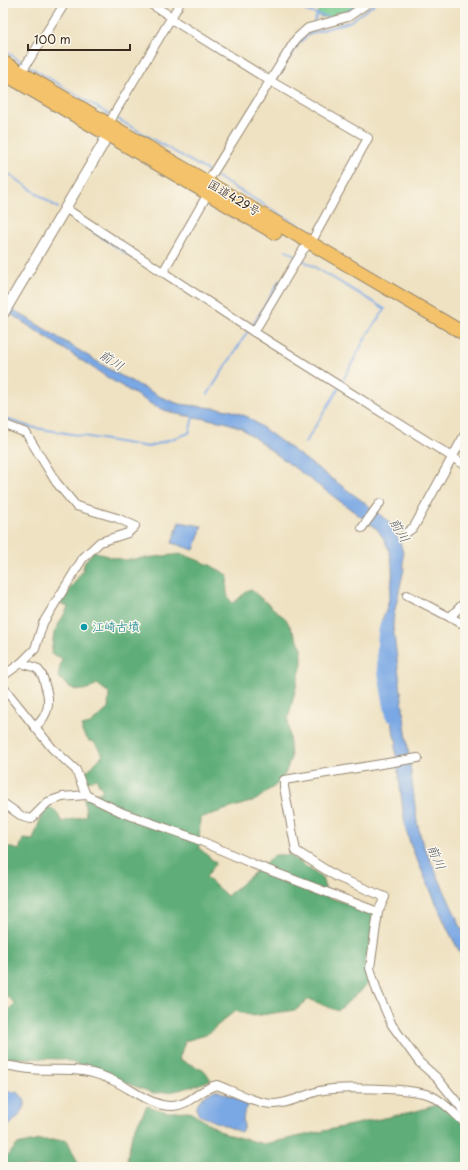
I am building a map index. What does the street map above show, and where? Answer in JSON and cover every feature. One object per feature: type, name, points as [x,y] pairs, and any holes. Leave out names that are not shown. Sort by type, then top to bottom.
[{"type":"highway","name":"国道429号","points":[[3,62],[19,77],[207,188],[303,252],[465,344]]},
{"type":"highway","name":"国道429号","points":[[3,73],[19,77]]},
{"type":"highway","name":"国道429号","points":[[303,252],[465,334]]},
{"type":"street","points":[[19,77],[66,3]]},
{"type":"street","points":[[149,3],[270,81],[368,138],[303,252],[251,330]]},
{"type":"street","points":[[3,314],[103,144],[107,130],[180,3]]},
{"type":"street","points":[[163,272],[207,188],[296,39],[308,28],[341,20],[368,3]]},
{"type":"street","points":[[65,208],[251,330],[465,465]]},
{"type":"street","points":[[3,424],[26,433],[56,482],[76,506],[117,518],[135,526],[128,533],[100,542],[83,558],[43,623],[35,649],[21,663],[3,676]]},
{"type":"street","points":[[406,533],[414,527],[454,457],[465,434]]},
{"type":"street","points":[[362,527],[380,504]]},
{"type":"street","points":[[407,595],[465,624]]},
{"type":"street","points":[[450,617],[465,602]]},
{"type":"street","points":[[21,663],[36,668],[44,678],[50,702],[46,715],[35,727]]},
{"type":"street","points":[[3,687],[52,748],[76,770],[86,795]]},
{"type":"street","points":[[417,758],[284,780],[284,787],[296,850],[337,877],[385,897],[378,912],[370,968],[384,1010],[392,1025],[416,1059],[437,1078],[465,1112]]},
{"type":"street","points":[[3,803],[23,817],[31,819],[48,802],[62,797],[86,795],[123,813],[194,838],[253,864],[378,912]]},
{"type":"street","points":[[3,1065],[31,1069],[72,1068],[92,1072],[112,1080],[151,1101],[166,1105],[184,1103],[212,1086],[217,1085],[259,1101],[274,1104],[288,1102],[320,1091],[362,1089],[412,1092],[433,1097],[465,1123]]},
{"type":"green space","points":[[323,3],[362,3],[342,16],[325,18],[319,16],[317,13]]},
{"type":"green space","points":[[94,551],[110,557],[125,560],[182,554],[210,565],[228,575],[227,594],[233,603],[250,589],[286,619],[302,648],[302,664],[288,719],[291,758],[285,774],[276,785],[256,800],[200,818],[199,848],[216,863],[206,877],[227,896],[275,855],[290,855],[322,878],[328,897],[375,913],[369,949],[364,964],[370,982],[338,1011],[309,999],[296,1010],[253,1016],[235,1011],[206,1035],[185,1041],[179,1059],[205,1071],[211,1080],[176,1091],[153,1093],[63,1059],[3,1058],[3,1015],[15,1004],[7,996],[3,996],[3,852],[5,852],[8,847],[19,850],[23,839],[33,840],[43,811],[49,807],[56,811],[62,822],[86,816],[84,799],[103,791],[96,779],[88,782],[84,774],[103,755],[94,742],[89,741],[82,732],[82,726],[90,724],[108,709],[109,693],[97,684],[86,690],[76,690],[67,685],[58,676],[62,658],[51,654],[54,633],[68,607],[60,603],[82,572],[85,561]]},
{"type":"green space","points":[[465,1097],[465,1167],[126,1167],[132,1134],[147,1106],[167,1112],[188,1111],[226,1134],[264,1144],[416,1111]]},
{"type":"green space","points":[[39,1140],[67,1140],[80,1167],[3,1167],[3,1161],[17,1145]]},
{"type":"water","points":[[6,305],[114,372],[161,397],[179,404],[230,410],[248,417],[389,522],[400,542],[403,553],[404,569],[394,614],[393,626],[417,822],[422,842],[465,936],[465,962],[448,930],[411,846],[405,826],[395,746],[397,742],[394,736],[381,628],[382,619],[387,608],[392,576],[391,556],[383,537],[376,528],[241,428],[225,422],[176,414],[156,407],[110,379],[3,309]]},
{"type":"water","points":[[179,522],[202,526],[194,550],[172,543]]},
{"type":"water","points":[[215,1090],[250,1103],[244,1114],[244,1126],[241,1132],[199,1115],[197,1110],[198,1103]]},
{"type":"water","points":[[3,1091],[18,1092],[25,1102],[25,1107],[13,1122],[3,1131]]},
{"type":"waterway","points":[[295,3],[306,11],[331,18]]},
{"type":"waterway","points":[[342,15],[360,3]]},
{"type":"waterway","points":[[275,80],[299,43],[309,34],[349,22],[376,3]]},
{"type":"waterway","points":[[314,21],[318,14]]},
{"type":"waterway","points":[[3,50],[24,63]]},
{"type":"waterway","points":[[29,66],[108,114]]},
{"type":"waterway","points":[[116,118],[208,171]]},
{"type":"waterway","points":[[3,170],[58,208]]},
{"type":"waterway","points":[[215,176],[312,233]]},
{"type":"waterway","points":[[71,217],[133,258]]},
{"type":"waterway","points":[[286,250],[297,257]]},
{"type":"waterway","points":[[301,259],[385,309],[367,335],[341,384]]},
{"type":"waterway","points":[[251,328],[280,280]]},
{"type":"waterway","points":[[208,394],[248,331]]},
{"type":"waterway","points":[[305,443],[339,388]]},
{"type":"waterway","points":[[3,418],[30,427],[148,447],[189,433],[193,417]]},
{"type":"waterway","points":[[398,540],[415,531]]},
{"type":"waterway","name":"前川","points":[[386,624],[383,659],[385,682],[392,716]]},
{"type":"place","name":"江崎古墳","points":[[84,627]]}]
